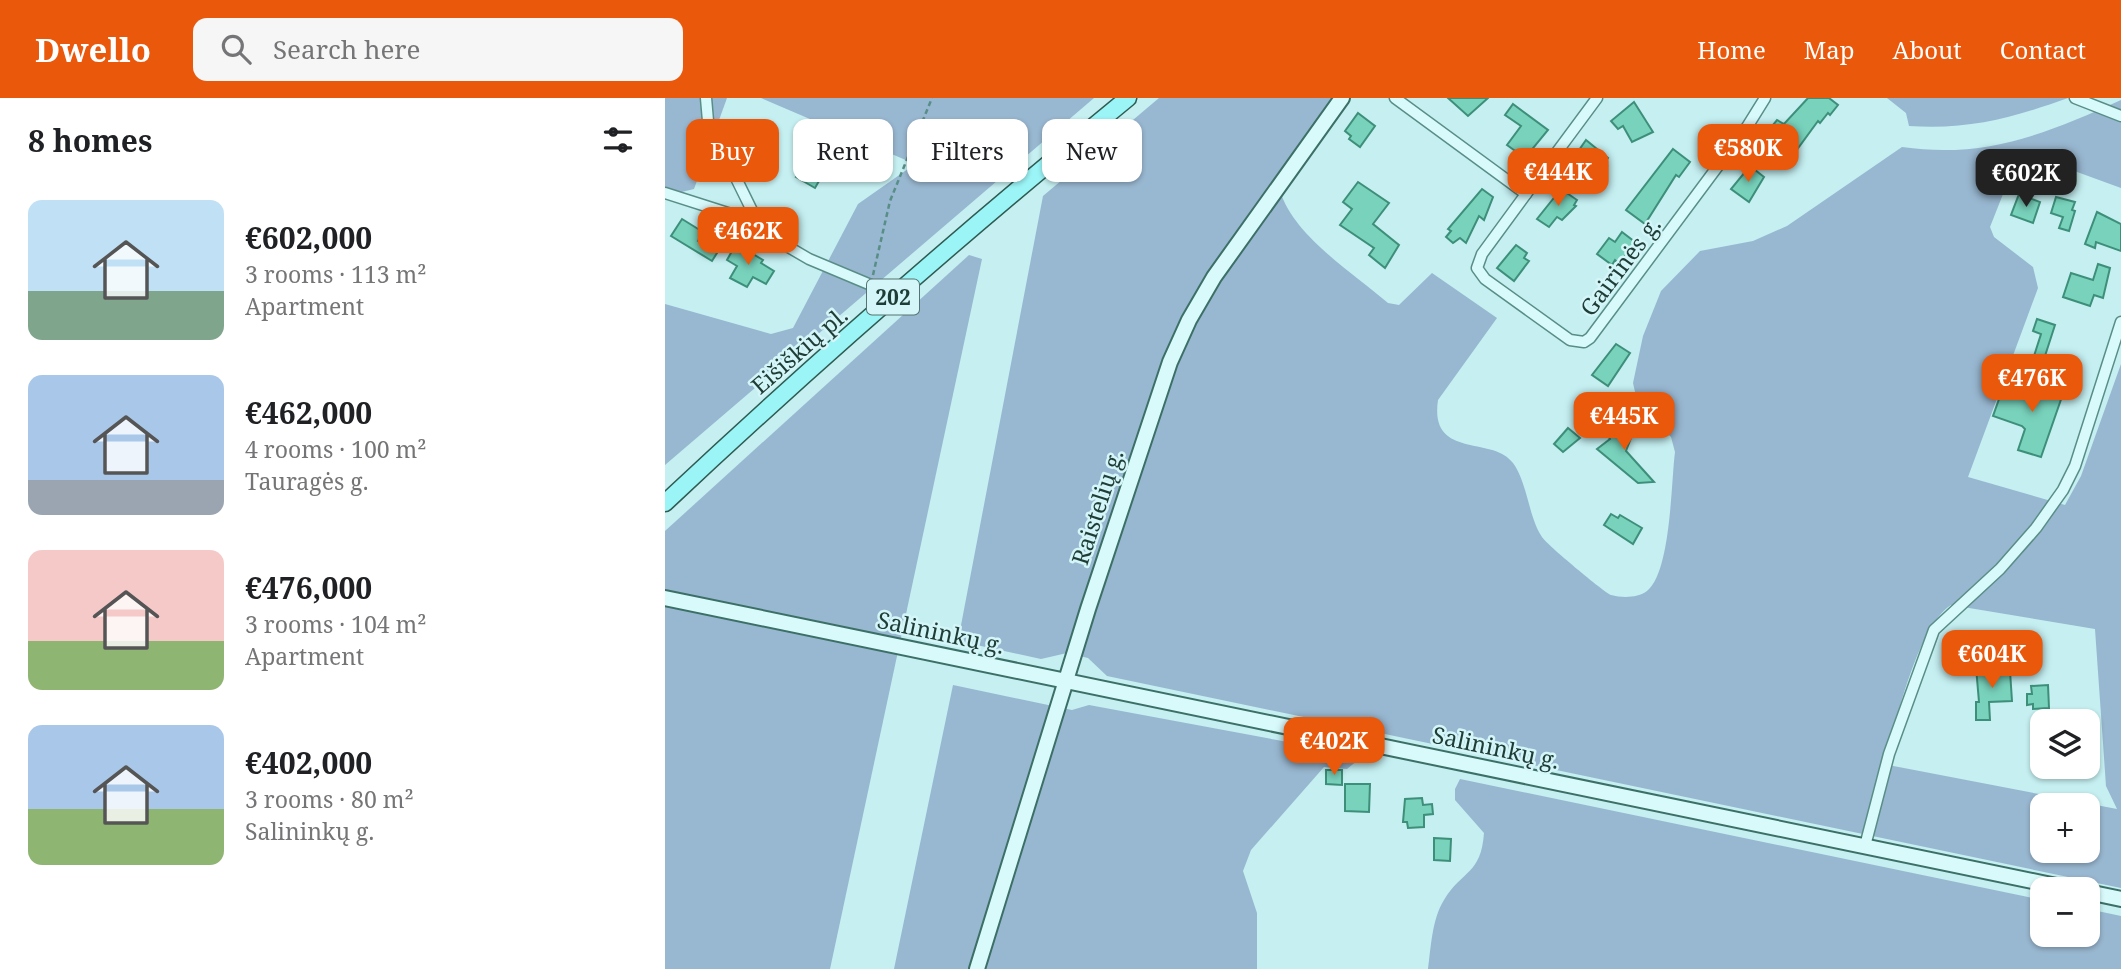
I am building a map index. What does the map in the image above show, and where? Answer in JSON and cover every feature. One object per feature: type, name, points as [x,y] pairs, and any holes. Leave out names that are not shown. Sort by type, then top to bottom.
[{"type":"main road","name":"Eišiškių pl.","points":[[665,503],[750,423],[888,302],[1128,98]]},
{"type":"main road","name":"Raistelių g.","points":[[977,969],[1151,414],[1189,320],[1221,265],[1342,98]]},
{"type":"main road","name":"Salininkų g.","points":[[666,599],[2030,880]]},
{"type":"main road","points":[[2100,895],[2121,899]]},
{"type":"street","points":[[706,98],[708,121],[762,231]]},
{"type":"street","points":[[1395,98],[1526,194]]},
{"type":"street","name":"Gairinės g.","points":[[1597,98],[1482,254],[1477,268],[1485,279],[1570,340],[1584,342],[1590,338],[1739,138],[1765,98]]},
{"type":"street","points":[[2075,98],[2121,116]]},
{"type":"street","points":[[665,193],[714,206],[809,259],[871,285],[888,302]]},
{"type":"street","points":[[1865,846],[1889,754],[1934,630],[2000,569],[2036,528],[2063,490],[2075,466],[2121,322]]},
{"type":"path","points":[[871,285],[890,201],[932,98]]},
{"type":"shaded area","points":[[665,98],[727,98],[719,119],[686,119],[686,182],[697,182],[694,189],[665,196]]},
{"type":"shaded area","points":[[761,98],[1094,98],[1069,119],[1042,119],[1042,142],[1028,154],[1028,119],[907,119],[907,161],[893,155],[893,119],[810,119]]},
{"type":"shaded area","points":[[1159,98],[1349,98],[1280,191],[1287,208],[1326,253],[1388,303],[1399,305],[1432,273],[1497,318],[1438,400],[1438,419],[1443,431],[1465,444],[1504,455],[1518,471],[1542,537],[1606,592],[1630,597],[1647,591],[1661,566],[1669,526],[1675,452],[1671,437],[1638,405],[1633,383],[1643,336],[1661,291],[1700,251],[1753,241],[1787,226],[1902,147],[1961,150],[2015,141],[2121,100],[2121,188],[2020,151],[1990,227],[1994,237],[2033,267],[2038,288],[1968,477],[2065,505],[2081,476],[2121,364],[2121,888],[2100,884],[2100,877],[2068,877],[1107,676],[1088,658],[1067,653],[1041,659],[958,641],[1043,196],[1060,182],[1142,182],[1142,119],[1134,119]],"holes":[[[1951,605],[2095,629],[2106,786],[2117,809],[2100,806],[2100,863],[2030,863],[2030,793],[2034,793],[1883,764],[1918,654],[1939,617]]]},
{"type":"shaded area","points":[[1887,98],[2068,98],[1990,121],[1931,127],[1909,126],[1906,113]]},
{"type":"shaded area","points":[[907,170],[907,182],[996,182],[665,465],[665,304],[771,334],[793,328],[858,204]]},
{"type":"shaded area","points":[[969,255],[982,259],[830,969],[665,969],[665,531]]},
{"type":"shaded area","points":[[953,685],[1072,710],[1089,705],[1352,754],[1358,760],[1347,769],[1324,767],[1251,850],[1243,871],[1257,913],[1257,969],[894,969]]},
{"type":"shaded area","points":[[1460,779],[2030,898],[2030,947],[2100,947],[2100,912],[2121,916],[2121,969],[1428,969],[1440,908],[1451,890],[1475,865],[1482,847],[1484,833],[1455,800],[1455,789]]},
{"type":"building","points":[[1448,98],[1488,98],[1468,116]]},
{"type":"building","points":[[1808,98],[1829,98],[1838,105],[1820,123],[1818,121],[1785,166],[1768,152],[1778,139],[1768,131],[1777,120],[1784,124]]},
{"type":"building","points":[[1634,102],[1653,132],[1632,142],[1623,126],[1618,129],[1611,121]]},
{"type":"building","points":[[1513,104],[1548,130],[1525,158],[1507,145],[1521,126],[1505,115]]},
{"type":"building","points":[[1358,113],[1375,126],[1360,147],[1349,139],[1351,136],[1345,131]]},
{"type":"building","points":[[1586,140],[1608,158],[1604,164],[1607,166],[1593,185],[1574,171],[1584,157],[1577,153]]},
{"type":"building","points":[[1673,149],[1690,162],[1679,177],[1676,175],[1645,224],[1626,210]]},
{"type":"building","points":[[1750,166],[1764,177],[1749,202],[1731,189]]},
{"type":"building","points":[[805,182],[818,182],[815,188]]},
{"type":"building","points":[[1358,182],[1389,203],[1373,224],[1399,245],[1385,268],[1369,255],[1374,248],[1340,225],[1352,209],[1343,202]]},
{"type":"building","points":[[1482,189],[1493,197],[1484,220],[1479,216],[1466,243],[1460,238],[1453,243],[1446,237],[1451,231],[1448,229]]},
{"type":"building","points":[[1561,189],[1577,200],[1574,205],[1576,206],[1562,220],[1557,217],[1549,227],[1537,219]]},
{"type":"building","points":[[2019,194],[2040,202],[2033,223],[2011,215]]},
{"type":"building","points":[[2056,197],[2075,202],[2069,231],[2059,228],[2063,217],[2051,213]]},
{"type":"building","points":[[2097,212],[2121,224],[2121,251],[2096,242],[2095,248],[2085,244]]},
{"type":"building","points":[[682,219],[703,232],[698,241],[717,253],[712,261],[671,236]]},
{"type":"building","points":[[1622,232],[1635,242],[1619,264],[1615,260],[1612,265],[1597,254],[1609,238],[1615,242]]},
{"type":"building","points":[[736,244],[763,260],[761,263],[774,271],[766,284],[753,277],[747,287],[730,278],[737,266],[727,260]]},
{"type":"building","points":[[1516,245],[1527,253],[1524,258],[1529,261],[1514,281],[1497,268]]},
{"type":"building","points":[[2098,264],[2110,268],[2103,298],[2094,295],[2090,306],[2063,297],[2071,273],[2093,280]]},
{"type":"building","points":[[2037,319],[2055,325],[2044,359],[2034,356],[2041,334],[2033,331]]},
{"type":"building","points":[[1616,344],[1630,353],[1608,386],[1592,375]]},
{"type":"building","points":[[2044,375],[2066,385],[2041,457],[2018,450],[2025,429],[2022,426],[1993,416],[2003,388],[2036,400]]},
{"type":"building","points":[[1641,412],[1626,451],[1654,482],[1638,483],[1597,449],[1610,439],[1608,436]]},
{"type":"building","points":[[1568,428],[1580,438],[1563,452],[1554,444]]},
{"type":"building","points":[[1611,514],[1618,518],[1620,515],[1642,528],[1633,544],[1604,525]]},
{"type":"building","points":[[2015,641],[2017,668],[2001,669],[1999,642]]},
{"type":"building","points":[[1976,667],[2010,671],[2012,701],[1989,702],[1990,720],[1976,720],[1976,702],[1979,702]]},
{"type":"building","points":[[2048,685],[2049,708],[2033,709],[2033,704],[2027,705],[2027,694],[2032,694],[2031,686]]},
{"type":"building","points":[[1326,770],[1342,770],[1342,785],[1326,784]]},
{"type":"building","points":[[1345,784],[1370,784],[1369,812],[1345,811]]},
{"type":"building","points":[[1422,798],[1423,805],[1432,804],[1433,814],[1424,815],[1424,827],[1408,828],[1407,822],[1403,822],[1405,799]]},
{"type":"building","points":[[1434,838],[1451,839],[1450,861],[1434,860]]}]
